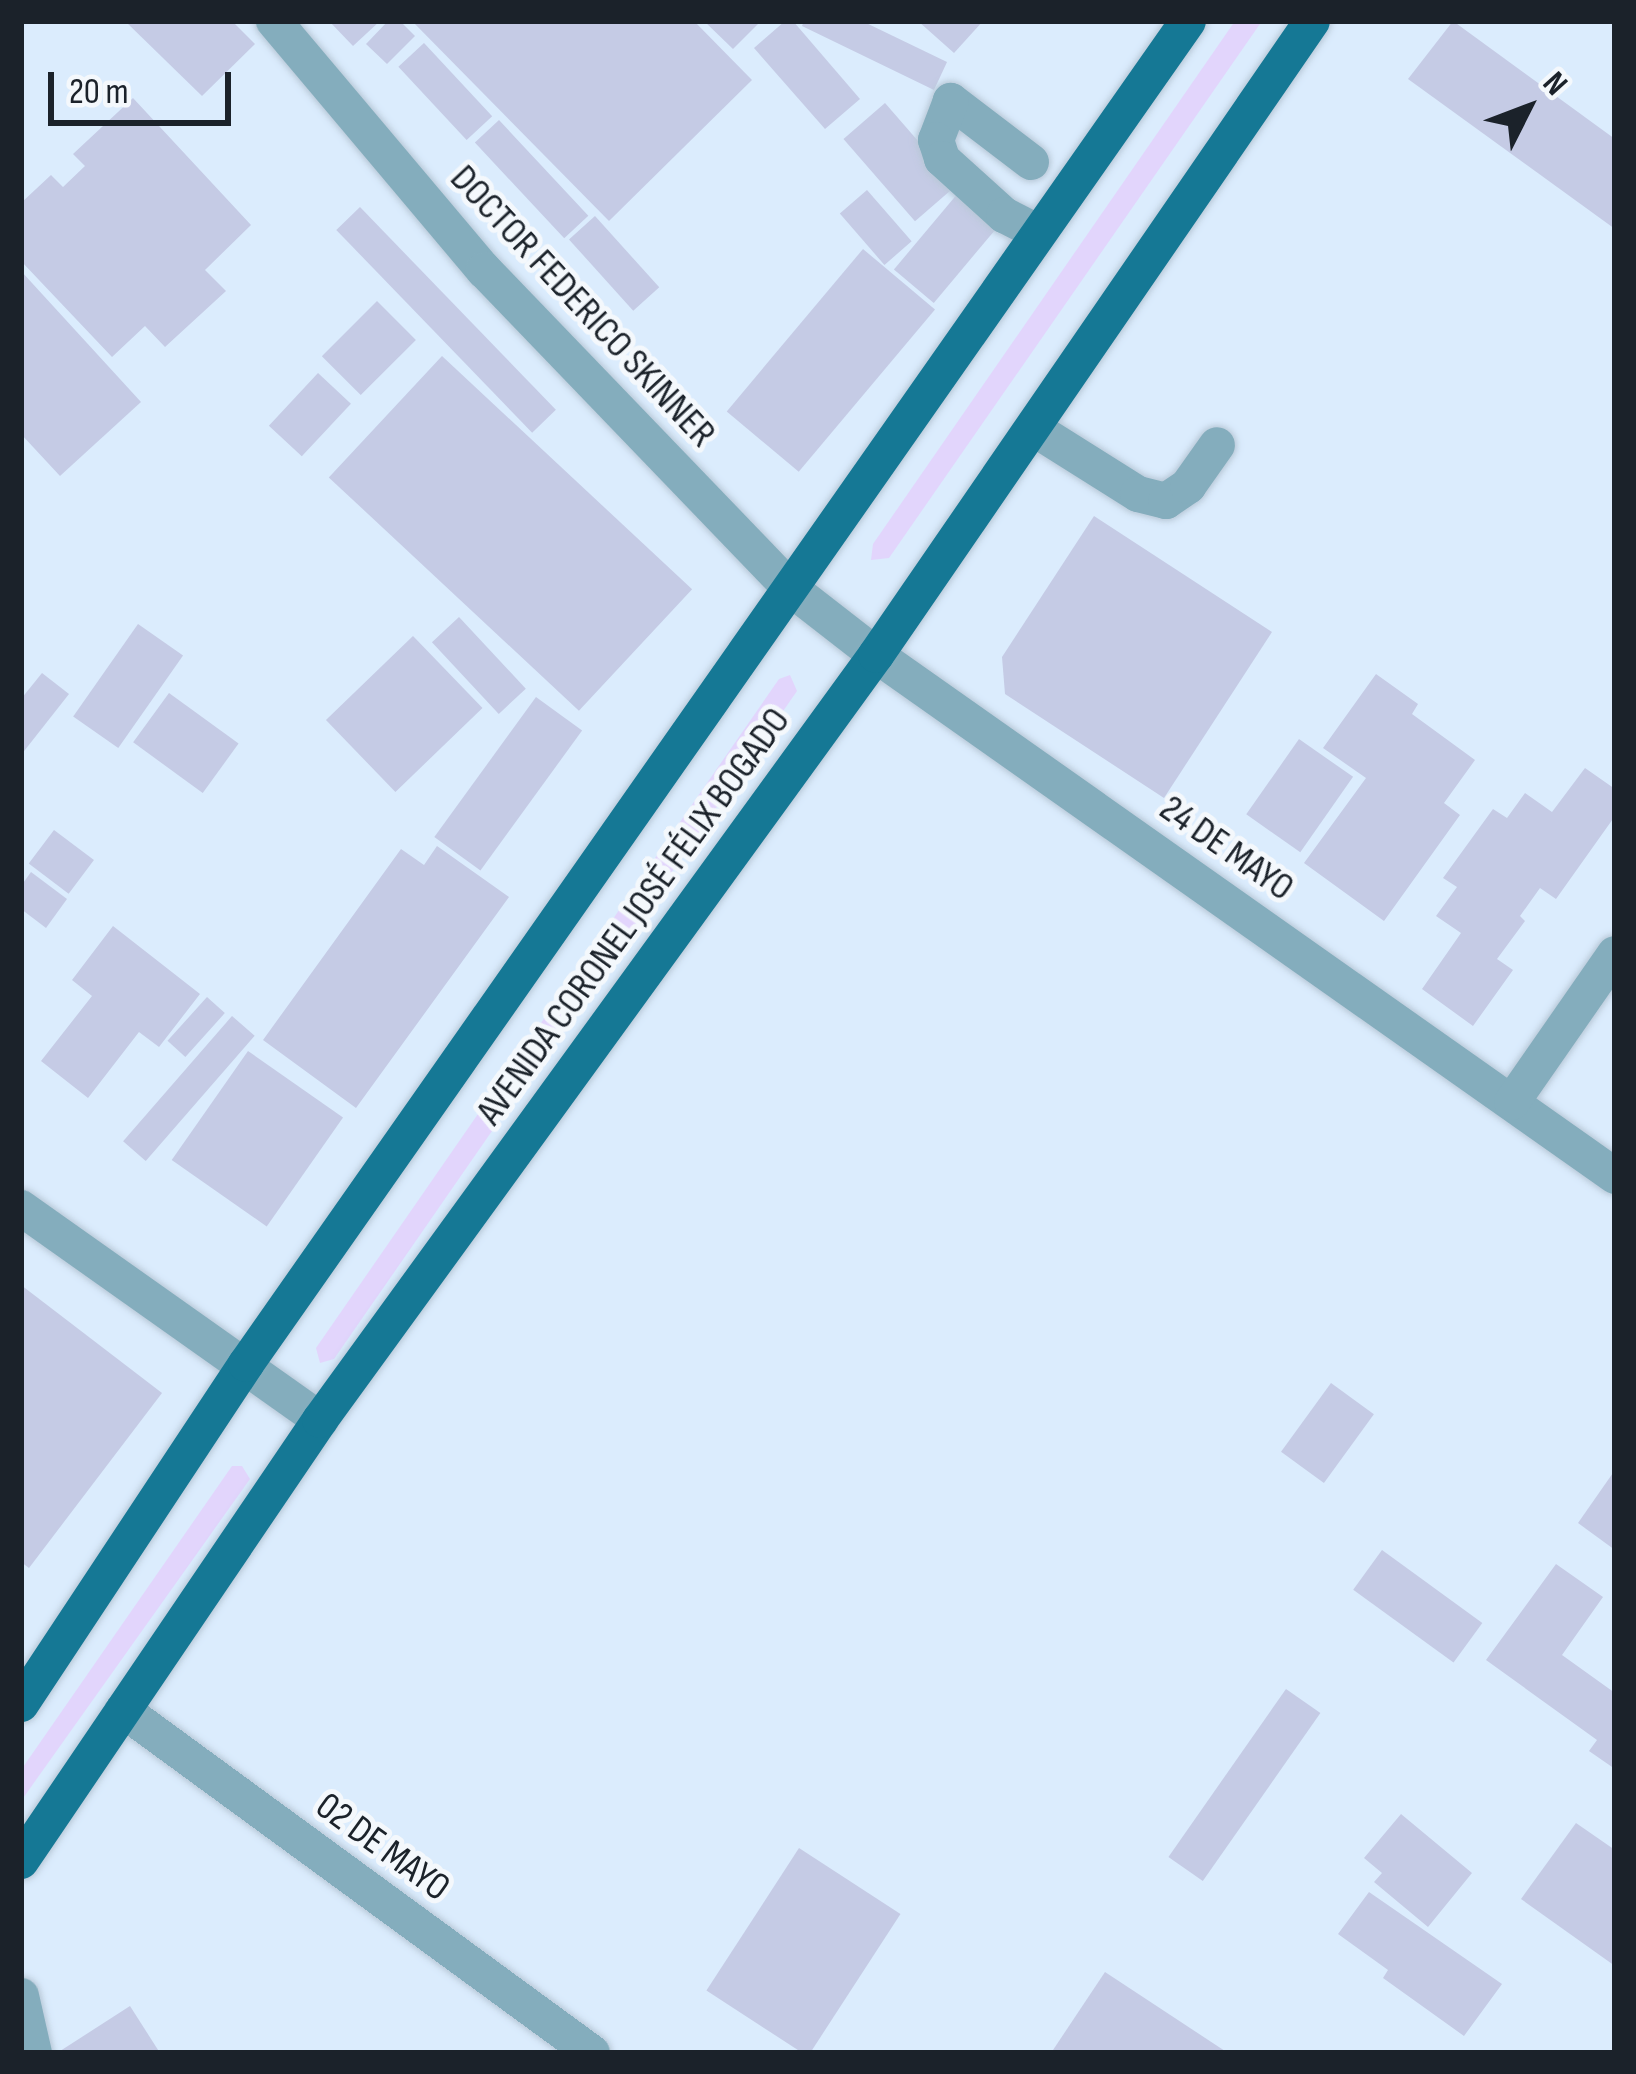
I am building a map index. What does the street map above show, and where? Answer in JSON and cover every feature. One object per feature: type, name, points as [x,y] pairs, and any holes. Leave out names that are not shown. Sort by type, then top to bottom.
[{"type":"main road","name":"AVENIDA CORONEL JOSÉ FÉLIX BOGADO","points":[[21,1704],[247,1364],[1188,21]]},
{"type":"main road","name":"AVENIDA CORONEL JOSÉ FÉLIX BOGADO","points":[[21,1861],[320,1420],[876,655],[1312,21]]},
{"type":"street","name":"DOCTOR FEDERICO SKINNER","points":[[274,21],[484,270],[790,588]]},
{"type":"street","points":[[1031,162],[950,101],[936,140],[942,159],[1004,215],[1039,233]]},
{"type":"street","points":[[1033,428],[1138,494],[1166,501],[1188,486],[1217,445]]},
{"type":"street","name":"24 DE MAYO","points":[[790,588],[876,655],[1615,1176]]},
{"type":"street","points":[[1512,1102],[1615,954]]},
{"type":"street","points":[[21,1208],[320,1420]]},
{"type":"street","name":"02 DE MAYO","points":[[123,1710],[592,2053]]},
{"type":"street","points":[[21,1996],[34,2053]]},
{"type":"shaded area","points":[[1235,21],[1262,21],[889,558],[871,560],[873,544]]},
{"type":"shaded area","points":[[790,675],[797,691],[334,1359],[320,1363],[316,1348],[779,679]]},
{"type":"shaded area","points":[[232,1466],[242,1466],[250,1479],[21,1801],[21,1770]]},
{"type":"building","points":[[125,21],[232,21],[255,44],[202,96]]},
{"type":"building","points":[[329,21],[380,21],[353,46]]},
{"type":"building","points":[[388,21],[400,21],[415,36],[387,64],[366,44]]},
{"type":"building","points":[[412,21],[694,21],[752,80],[609,221]]},
{"type":"building","points":[[704,21],[761,21],[733,49]]},
{"type":"building","points":[[785,21],[793,21],[860,99],[825,129],[754,48]]},
{"type":"building","points":[[804,21],[862,21],[947,62],[934,90],[802,26]]},
{"type":"building","points":[[918,21],[983,21],[954,53]]},
{"type":"building","points":[[1453,21],[1615,139],[1615,229],[1408,79]]},
{"type":"building","points":[[424,43],[492,116],[467,140],[398,67]]},
{"type":"building","points":[[133,98],[251,225],[205,270],[226,291],[165,347],[145,326],[112,357],[21,261],[21,203],[51,175],[63,187],[85,166],[73,154]]},
{"type":"building","points":[[885,103],[957,185],[915,221],[843,139]]},
{"type":"building","points":[[499,120],[588,216],[564,238],[475,143]]},
{"type":"building","points":[[964,186],[1004,219],[934,303],[894,269]]},
{"type":"building","points":[[867,190],[912,241],[884,265],[840,214]]},
{"type":"building","points":[[360,207],[556,410],[532,433],[336,230]]},
{"type":"building","points":[[595,216],[659,287],[633,311],[569,239]]},
{"type":"building","points":[[863,249],[935,309],[799,472],[727,411]]},
{"type":"building","points":[[21,271],[141,402],[60,476],[21,434]]},
{"type":"building","points":[[377,301],[416,340],[361,395],[322,356]]},
{"type":"building","points":[[442,356],[692,589],[579,711],[329,477]]},
{"type":"building","points":[[318,373],[351,404],[302,456],[269,426]]},
{"type":"building","points":[[1094,516],[1272,632],[1164,798],[1005,694],[1002,657]]},
{"type":"building","points":[[459,617],[526,689],[499,714],[432,642]]},
{"type":"building","points":[[138,624],[183,656],[118,748],[73,717]]},
{"type":"building","points":[[413,636],[482,708],[395,792],[326,720]]},
{"type":"building","points":[[42,673],[69,694],[21,755],[21,699]]},
{"type":"building","points":[[1376,674],[1418,704],[1412,714],[1475,760],[1444,803],[1460,815],[1384,921],[1304,863],[1366,778],[1323,748]]},
{"type":"building","points":[[169,693],[239,744],[203,793],[133,742]]},
{"type":"building","points":[[536,697],[582,731],[480,870],[434,837]]},
{"type":"building","points":[[1299,739],[1353,777],[1300,852],[1246,814]]},
{"type":"building","points":[[1585,768],[1615,789],[1615,816],[1556,899],[1540,888],[1520,916],[1525,921],[1497,959],[1513,970],[1473,1026],[1422,989],[1461,933],[1436,916],[1457,887],[1443,878],[1493,809],[1507,818],[1525,793],[1552,812]]},
{"type":"building","points":[[54,830],[94,860],[69,894],[29,864]]},
{"type":"building","points":[[437,846],[509,897],[356,1108],[263,1040],[401,849],[424,865]]},
{"type":"building","points":[[31,872],[67,899],[46,928],[21,909],[21,886]]},
{"type":"building","points":[[113,926],[200,994],[159,1047],[139,1032],[88,1098],[41,1061],[92,996],[72,980]]},
{"type":"building","points":[[207,997],[225,1013],[185,1057],[168,1041]]},
{"type":"building","points":[[232,1016],[255,1036],[146,1161],[123,1141]]},
{"type":"building","points":[[248,1051],[343,1118],[267,1226],[172,1160]]},
{"type":"building","points":[[21,1285],[162,1393],[29,1568],[21,1562]]},
{"type":"building","points":[[1331,1383],[1374,1414],[1324,1483],[1281,1452]]},
{"type":"building","points":[[1615,1470],[1615,1550],[1578,1523]]},
{"type":"building","points":[[1382,1550],[1482,1623],[1454,1663],[1353,1590]]},
{"type":"building","points":[[1556,1564],[1603,1597],[1562,1655],[1615,1693],[1615,1769],[1589,1751],[1597,1740],[1486,1660]]},
{"type":"building","points":[[1286,1689],[1320,1713],[1203,1881],[1168,1857]]},
{"type":"building","points":[[1401,1814],[1472,1873],[1428,1927],[1374,1882],[1382,1873],[1364,1858]]},
{"type":"building","points":[[1576,1823],[1615,1850],[1615,1966],[1521,1899]]},
{"type":"building","points":[[799,1848],[900,1914],[810,2053],[803,2053],[706,1991]]},
{"type":"building","points":[[1369,1892],[1502,1984],[1464,2036],[1383,1978],[1388,1970],[1338,1934]]},
{"type":"building","points":[[1105,1972],[1228,2053],[1051,2053]]},
{"type":"building","points":[[130,2006],[160,2053],[57,2053]]}]
